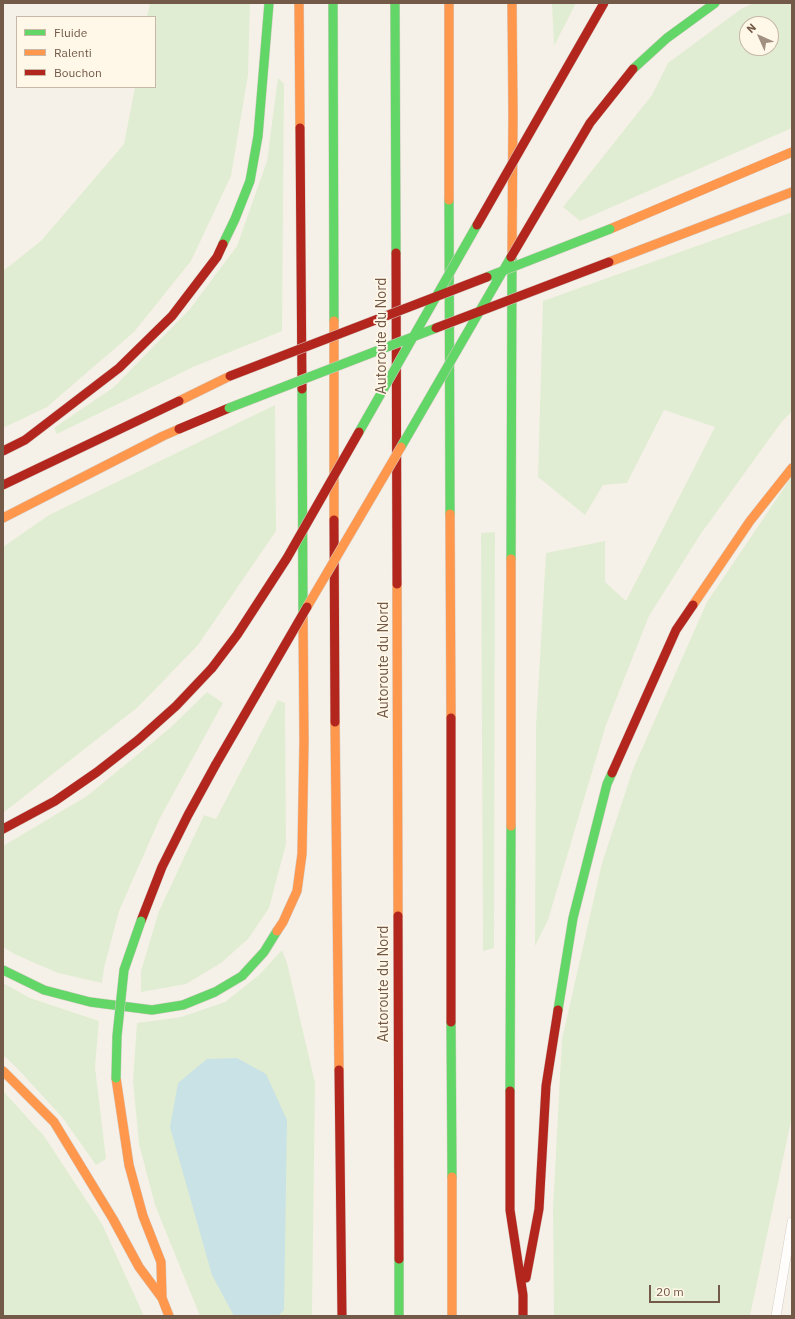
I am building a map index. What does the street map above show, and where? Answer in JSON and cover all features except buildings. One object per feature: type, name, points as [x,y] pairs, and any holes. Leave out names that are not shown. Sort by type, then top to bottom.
[{"type":"highway","points":[[3,451],[25,440],[119,368],[172,316],[217,257],[235,219],[250,181],[258,136],[269,3]]},
{"type":"highway","points":[[3,970],[44,990],[90,1002],[152,1010],[183,1005],[215,992],[242,976],[264,952],[283,922],[297,891],[302,854],[304,742],[299,3]]},
{"type":"highway","points":[[333,3],[334,611],[342,1316]]},
{"type":"highway","name":"Autoroute du Nord","points":[[395,3],[399,1316]]},
{"type":"highway","points":[[449,3],[452,1316]]},
{"type":"highway","points":[[512,3],[510,1210],[523,1295],[523,1316]]},
{"type":"highway","points":[[3,829],[55,801],[97,772],[138,740],[176,706],[212,668],[237,635],[287,558],[604,3]]},
{"type":"highway","points":[[162,1298],[161,1262],[143,1216],[129,1165],[116,1078],[117,1036],[124,970],[140,921],[162,867],[216,764],[590,123],[633,70],[667,38],[715,3]]},
{"type":"highway","points":[[513,113],[522,42]]},
{"type":"highway","points":[[3,485],[230,376],[643,216],[792,152]]},
{"type":"highway","points":[[643,216],[740,184]]},
{"type":"highway","points":[[3,518],[163,436],[229,408],[792,192]]},
{"type":"highway","points":[[523,1295],[539,1209],[546,1086],[572,925],[607,784],[676,630],[750,521],[792,468]]},
{"type":"highway","points":[[3,1070],[54,1122],[113,1219],[139,1268],[162,1298],[169,1316]]},
{"type":"lane","points":[[776,1316],[792,1222]]},
{"type":"green space","points":[[150,3],[250,3],[248,75],[231,176],[191,261],[134,332],[47,407],[3,428],[3,271],[41,241],[124,144],[135,88],[156,88],[156,16],[147,16]]},
{"type":"green space","points":[[552,3],[576,3],[554,46]]},
{"type":"green space","points":[[754,3],[792,3],[792,128],[580,221],[563,207],[652,95],[668,63],[741,9]]},
{"type":"green space","points":[[278,78],[284,84],[282,331],[193,367],[57,434],[54,428],[114,387],[190,309],[237,246],[267,161]]},
{"type":"green space","points":[[792,212],[792,411],[780,424],[700,535],[649,616],[606,725],[548,920],[535,946],[536,726],[546,553],[605,541],[605,582],[626,601],[715,427],[664,410],[627,483],[603,485],[585,515],[538,477],[543,301]]},
{"type":"green space","points":[[275,405],[276,531],[198,645],[138,707],[3,813],[3,547],[49,515]]},
{"type":"green space","points":[[792,476],[792,1116],[750,1316],[554,1316],[553,1208],[562,1039],[602,863],[633,769],[707,602]]},
{"type":"green space","points":[[495,532],[494,948],[483,951],[481,533]]},
{"type":"green space","points":[[207,692],[223,703],[160,818],[119,911],[104,968],[102,983],[58,973],[14,954],[3,947],[3,846],[87,796],[170,728]]},
{"type":"green space","points":[[278,700],[285,703],[286,844],[269,908],[248,939],[221,963],[186,984],[141,992],[141,971],[159,911],[204,815],[216,819]]},
{"type":"green space","points":[[282,950],[287,963],[315,1083],[312,1316],[200,1316],[155,1205],[139,1144],[133,1081],[137,1023],[181,1017],[225,1002],[259,975]]},
{"type":"green space","points":[[3,983],[30,998],[99,1021],[95,1067],[106,1159],[96,1165],[62,1117],[3,1055]]},
{"type":"green space","points":[[3,1091],[44,1136],[102,1224],[144,1316],[3,1316]]},
{"type":"water","points":[[237,1058],[266,1074],[287,1120],[284,1310],[278,1316],[234,1316],[212,1275],[170,1127],[178,1083],[207,1059]]},
{"type":"traffic: fast","points":[[223,244],[250,181],[258,136],[269,3]]},
{"type":"traffic: fast","points":[[333,3],[334,321]]},
{"type":"traffic: fast","points":[[395,3],[396,253]]},
{"type":"traffic: fast","points":[[633,69],[667,38],[715,3]]},
{"type":"traffic: fast","points":[[449,200],[450,514]]},
{"type":"traffic: fast","points":[[359,432],[477,225]]},
{"type":"traffic: fast","points":[[487,277],[610,229]]},
{"type":"traffic: fast","points":[[511,559],[512,255]]},
{"type":"traffic: fast","points":[[401,447],[511,257]]},
{"type":"traffic: fast","points":[[229,408],[436,328]]},
{"type":"traffic: fast","points":[[302,389],[303,614]]},
{"type":"traffic: fast","points":[[558,1010],[573,918],[607,784],[612,773]]},
{"type":"traffic: fast","points":[[510,1091],[511,826]]},
{"type":"traffic: fast","points":[[116,1078],[117,1036],[124,970],[141,921]]},
{"type":"traffic: fast","points":[[3,970],[44,990],[90,1002],[152,1010],[183,1005],[215,992],[242,976],[264,952],[277,931]]},
{"type":"traffic: fast","points":[[451,1022],[452,1177]]},
{"type":"traffic: fast","points":[[399,1259],[399,1316]]},
{"type":"traffic: slow","points":[[299,3],[300,128]]},
{"type":"traffic: slow","points":[[449,3],[449,200]]},
{"type":"traffic: slow","points":[[512,3],[512,255]]},
{"type":"traffic: slow","points":[[610,229],[792,152]]},
{"type":"traffic: slow","points":[[609,262],[792,192]]},
{"type":"traffic: slow","points":[[334,321],[334,520]]},
{"type":"traffic: slow","points":[[179,401],[230,376]]},
{"type":"traffic: slow","points":[[3,518],[179,429]]},
{"type":"traffic: slow","points":[[307,607],[401,447]]},
{"type":"traffic: slow","points":[[693,605],[750,521],[792,468]]},
{"type":"traffic: slow","points":[[450,514],[451,718]]},
{"type":"traffic: slow","points":[[511,559],[511,826]]},
{"type":"traffic: slow","points":[[397,584],[398,916]]},
{"type":"traffic: slow","points":[[277,931],[283,922],[297,891],[302,854],[304,742],[303,614]]},
{"type":"traffic: slow","points":[[335,722],[339,1070]]},
{"type":"traffic: slow","points":[[3,1071],[54,1122],[113,1219],[139,1267],[162,1298],[169,1316]]},
{"type":"traffic: slow","points":[[116,1078],[129,1165],[143,1216],[161,1262],[162,1298]]},
{"type":"traffic: slow","points":[[452,1177],[452,1316]]},
{"type":"traffic: jam","points":[[477,225],[604,3]]},
{"type":"traffic: jam","points":[[511,257],[590,123],[633,69]]},
{"type":"traffic: jam","points":[[300,128],[302,389]]},
{"type":"traffic: jam","points":[[3,451],[25,440],[119,368],[172,316],[217,257],[223,244]]},
{"type":"traffic: jam","points":[[396,253],[397,584]]},
{"type":"traffic: jam","points":[[436,328],[609,262]]},
{"type":"traffic: jam","points":[[230,376],[487,277]]},
{"type":"traffic: jam","points":[[3,485],[179,401]]},
{"type":"traffic: jam","points":[[179,429],[229,408]]},
{"type":"traffic: jam","points":[[212,668],[237,635],[287,558],[359,432]]},
{"type":"traffic: jam","points":[[334,520],[335,722]]},
{"type":"traffic: jam","points":[[612,773],[676,630],[693,605]]},
{"type":"traffic: jam","points":[[216,764],[307,607]]},
{"type":"traffic: jam","points":[[3,829],[55,801],[97,772],[138,740],[176,706],[212,668]]},
{"type":"traffic: jam","points":[[451,718],[451,1022]]},
{"type":"traffic: jam","points":[[141,921],[162,867],[216,764]]},
{"type":"traffic: jam","points":[[398,916],[399,1259]]},
{"type":"traffic: jam","points":[[526,1278],[539,1209],[546,1086],[558,1010]]},
{"type":"traffic: jam","points":[[339,1070],[342,1316]]},
{"type":"traffic: jam","points":[[510,1091],[510,1210],[523,1295],[523,1316]]}]
